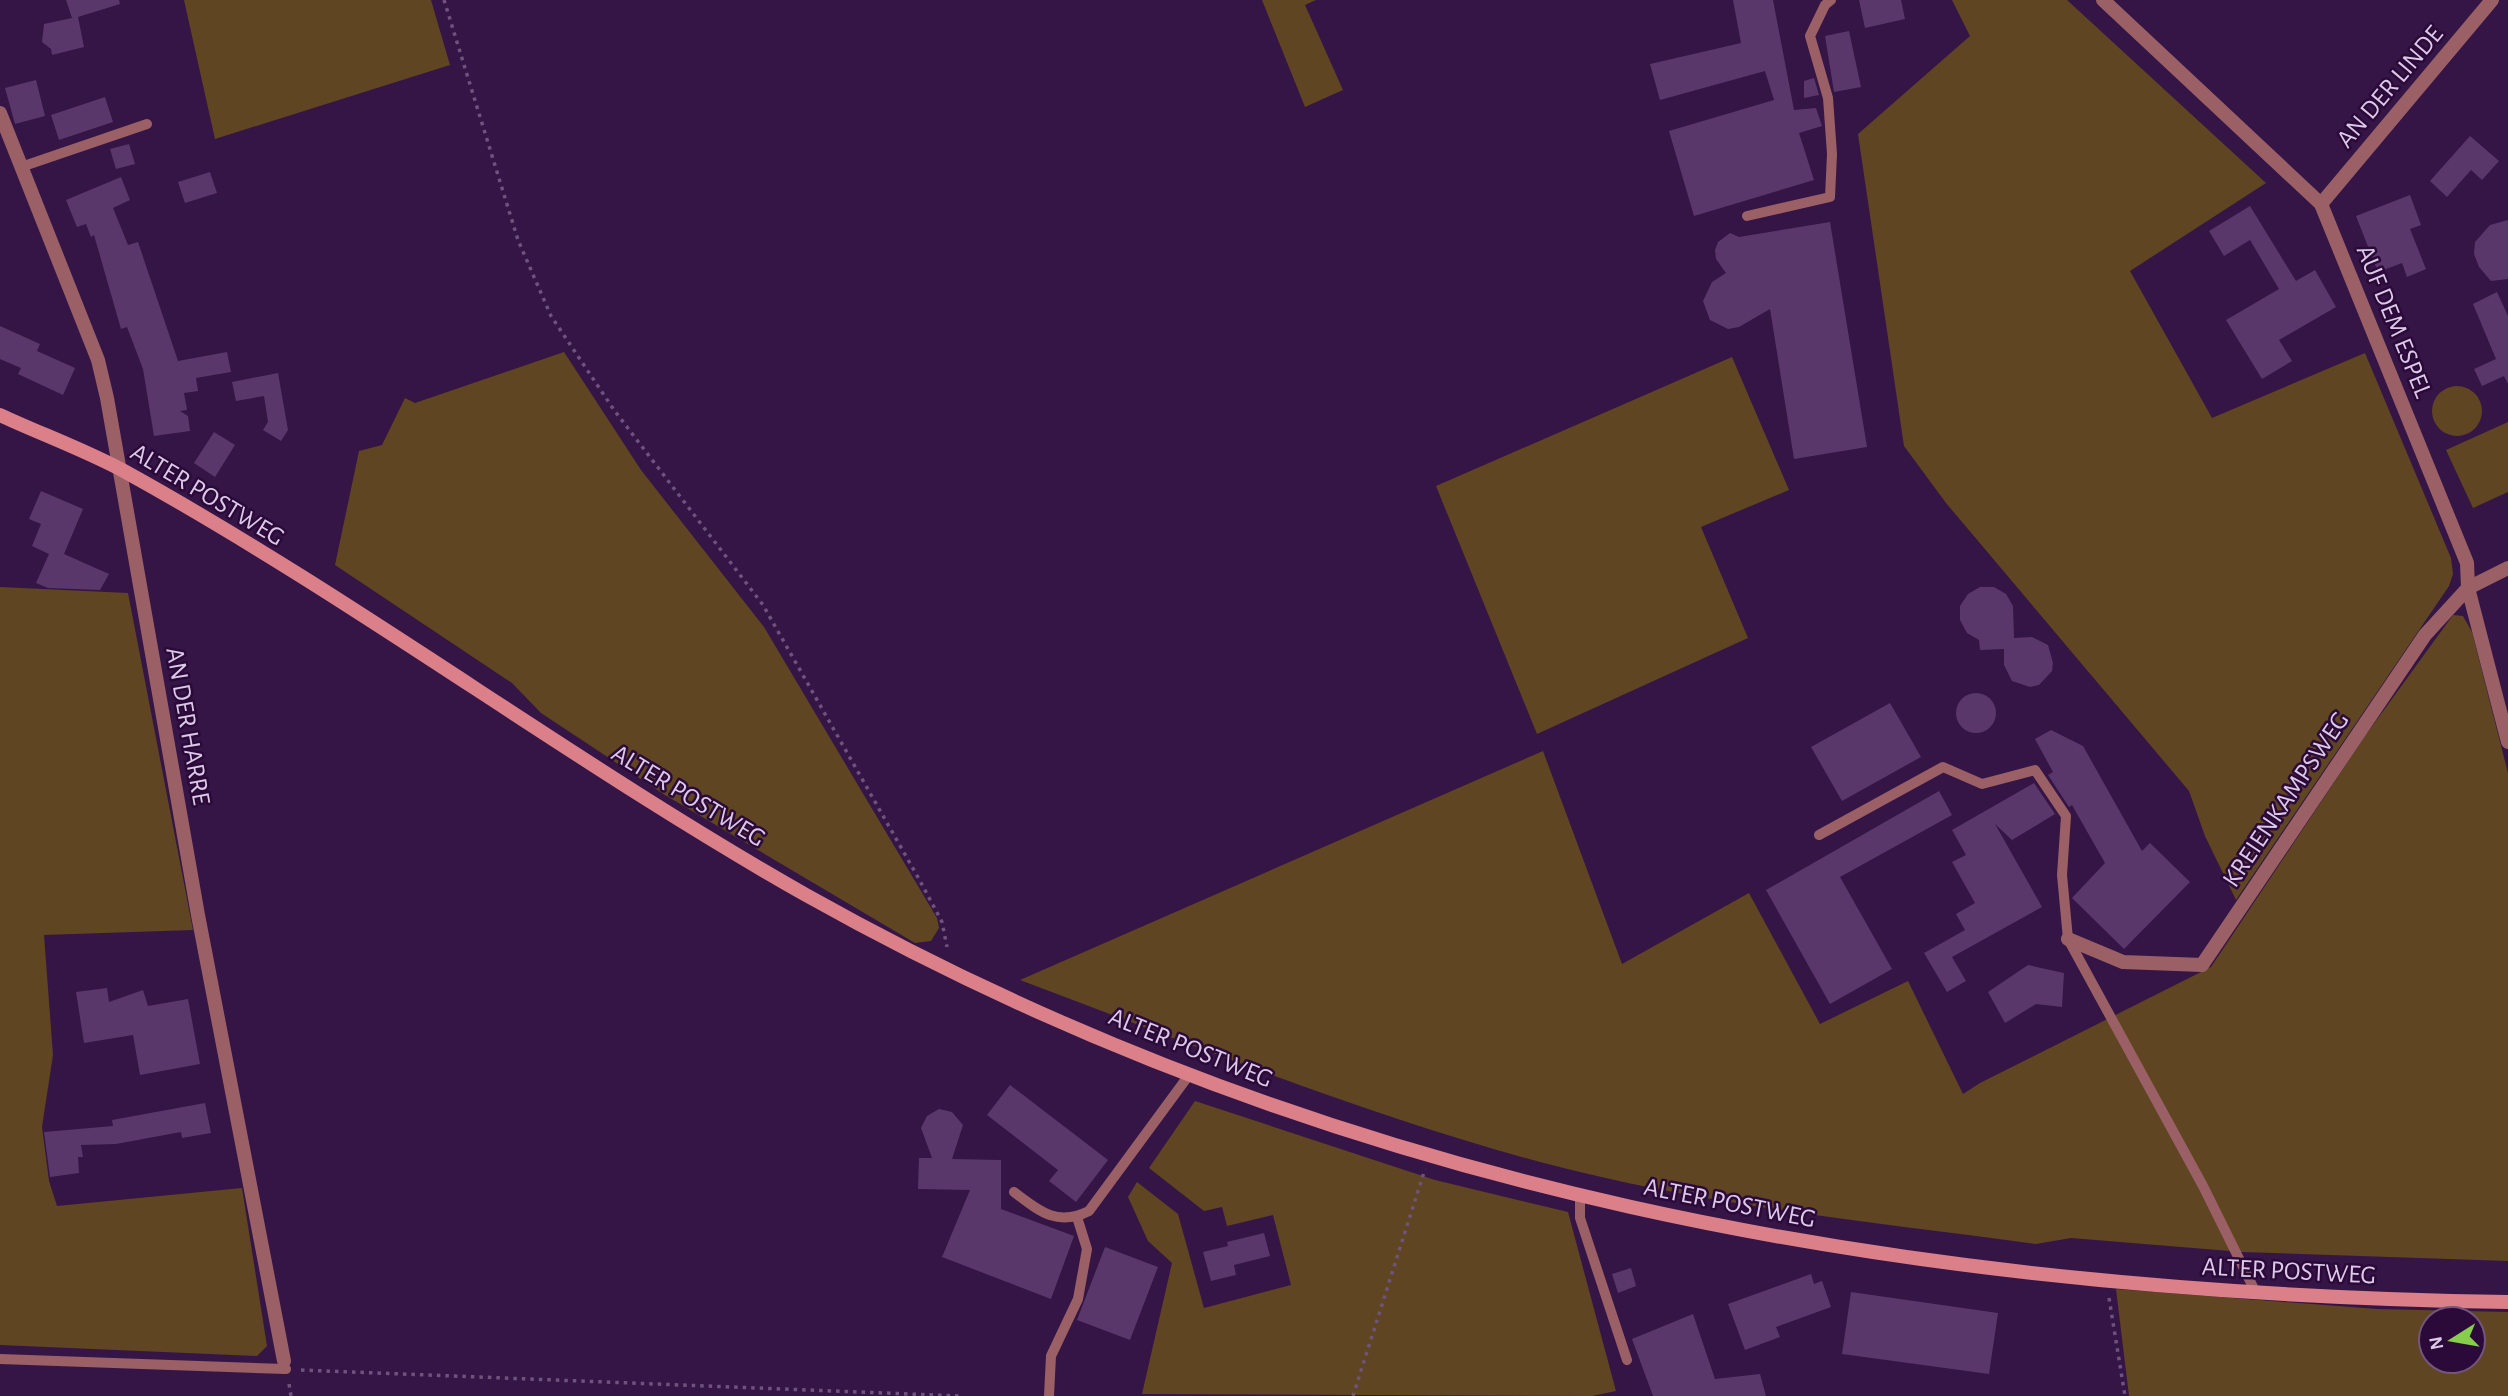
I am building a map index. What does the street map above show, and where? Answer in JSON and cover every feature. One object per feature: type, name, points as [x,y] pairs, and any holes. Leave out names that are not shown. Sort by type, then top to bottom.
[{"type":"main road","name":"ALTER POSTWEG","points":[[0,415],[117,467],[388,631],[605,773],[796,888],[947,967],[1137,1055],[1308,1119],[1429,1157],[1580,1197],[1747,1233],[1966,1267],[2106,1283],[2256,1293],[2368,1300],[2508,1302]]},
{"type":"street","name":"AUF DEM ESPEL","points":[[2102,0],[2321,204],[2467,563],[2468,588],[2508,742]]},
{"type":"street","name":"AN DER LINDE","points":[[2321,204],[2492,0]]},
{"type":"street","name":"AN DER HARRE","points":[[0,113],[98,360],[198,915],[285,1365]]},
{"type":"street","name":"KREIENKAMPSWEG","points":[[2068,939],[2123,962],[2202,965],[2425,635],[2468,588],[2508,568]]},
{"type":"lane","points":[[1747,216],[1829,197],[1832,154],[1828,98],[1810,36],[1825,5],[1831,0]]},
{"type":"lane","points":[[21,167],[146,124]]},
{"type":"lane","points":[[1819,835],[1942,767],[1982,784],[2035,770],[2066,816],[2062,875],[2068,939],[2203,1186],[2256,1293]]},
{"type":"lane","points":[[1014,1192],[1045,1216],[1077,1217],[1090,1211],[1189,1075]]},
{"type":"lane","points":[[1580,1197],[1580,1219],[1627,1360]]},
{"type":"lane","points":[[1049,1396],[1051,1356],[1077,1299],[1087,1248],[1077,1217]]},
{"type":"lane","points":[[0,1359],[285,1365]]},
{"type":"path","points":[[444,0],[518,240],[551,316],[614,410],[763,605],[784,638],[942,922],[947,967]]},
{"type":"path","points":[[1353,1396],[1429,1157]]},
{"type":"path","points":[[2106,1283],[2125,1396]]},
{"type":"path","points":[[285,1365],[960,1396]]},
{"type":"shaded area","points":[[184,0],[431,0],[450,65],[215,139]]},
{"type":"shaded area","points":[[1262,0],[1316,0],[1305,5],[1343,90],[1305,107]]},
{"type":"shaded area","points":[[1952,0],[2067,0],[2266,183],[2130,271],[2212,418],[2365,353],[2451,558],[2453,574],[2449,586],[2236,900],[2205,836],[2189,791],[1946,503],[1904,446],[1858,134],[1970,36]]},
{"type":"shaded area","points":[[564,352],[641,470],[764,627],[937,918],[939,928],[931,941],[915,943],[665,795],[541,713],[512,683],[335,565],[359,451],[382,445],[405,398],[415,403]]},
{"type":"shaded area","points":[[1732,357],[1789,490],[1701,527],[1748,638],[1537,734],[1436,486]]},
{"type":"shaded area","points":[[2457,386],[2475,393],[2482,411],[2475,429],[2457,436],[2439,429],[2432,411],[2439,393]]},
{"type":"shaded area","points":[[2508,422],[2508,492],[2473,508],[2446,450]]},
{"type":"shaded area","points":[[0,587],[128,593],[193,930],[44,935],[53,1055],[42,1127],[49,1181],[57,1206],[242,1188],[267,1346],[257,1356],[0,1345]]},
{"type":"shaded area","points":[[2453,615],[2463,616],[2472,632],[2508,773],[2508,1261],[2242,1252],[2071,1238],[2036,1244],[1786,1211],[1662,1190],[1540,1162],[1408,1122],[1277,1077],[1020,980],[1543,751],[1622,964],[1749,893],[1820,1024],[1908,981],[1963,1094],[2211,967],[2365,736]]},
{"type":"shaded area","points":[[1195,1101],[1435,1180],[1568,1212],[1616,1391],[1592,1396],[1142,1394],[1172,1263],[1148,1241],[1128,1197],[1137,1182],[1178,1214],[1204,1308],[1291,1285],[1273,1215],[1227,1226],[1222,1207],[1204,1211],[1149,1168]]},
{"type":"shaded area","points":[[2116,1289],[2417,1310],[2417,1375],[2487,1375],[2487,1312],[2508,1312],[2508,1396],[2129,1396]]},
{"type":"building","points":[[66,0],[119,0],[120,4],[78,17],[84,47],[52,55],[51,49],[42,42],[44,24],[72,18]]},
{"type":"building","points":[[1733,0],[1773,0],[1794,110],[1816,108],[1822,126],[1799,133],[1814,180],[1694,216],[1669,131],[1774,100],[1765,71],[1660,100],[1650,64],[1741,43]]},
{"type":"building","points":[[1859,0],[1901,0],[1905,19],[1865,28]]},
{"type":"building","points":[[1849,31],[1861,87],[1834,92],[1825,36]]},
{"type":"building","points":[[1814,78],[1819,95],[1804,98],[1804,81]]},
{"type":"building","points":[[36,80],[45,116],[15,124],[5,88]]},
{"type":"building","points":[[105,97],[113,122],[59,140],[51,115]]},
{"type":"building","points":[[2470,136],[2499,161],[2482,180],[2471,170],[2447,197],[2430,181]]},
{"type":"building","points":[[129,144],[135,164],[116,169],[110,149]]},
{"type":"building","points":[[210,172],[217,193],[185,203],[178,182]]},
{"type":"building","points":[[121,177],[130,200],[113,208],[128,245],[138,242],[178,361],[227,352],[231,372],[196,378],[198,391],[184,393],[187,410],[180,411],[188,416],[190,431],[154,436],[143,369],[127,327],[121,329],[94,235],[91,237],[86,224],[77,227],[66,200]]},
{"type":"building","points":[[2410,195],[2421,225],[2410,229],[2426,269],[2407,277],[2402,263],[2378,272],[2356,216]]},
{"type":"building","points":[[2250,206],[2296,281],[2315,270],[2336,307],[2279,340],[2292,361],[2262,379],[2226,320],[2279,289],[2250,240],[2224,256],[2209,231]]},
{"type":"building","points":[[2508,220],[2508,279],[2491,281],[2479,267],[2474,254],[2475,242],[2490,225]]},
{"type":"building","points":[[1830,222],[1867,447],[1794,459],[1770,309],[1739,327],[1728,329],[1710,320],[1703,301],[1712,282],[1726,273],[1716,259],[1715,250],[1718,242],[1730,233],[1739,237]]},
{"type":"building","points":[[2497,292],[2508,316],[2508,384],[2504,376],[2482,386],[2474,369],[2496,359],[2473,304]]},
{"type":"building","points":[[0,326],[40,344],[37,351],[75,368],[63,395],[18,374],[21,368],[0,359]]},
{"type":"building","points":[[278,373],[288,430],[281,441],[263,430],[268,422],[264,396],[236,401],[232,382]]},
{"type":"building","points":[[214,432],[235,445],[215,477],[194,463]]},
{"type":"building","points":[[41,491],[83,509],[64,554],[109,574],[100,590],[48,588],[36,583],[49,554],[32,546],[41,524],[29,519]]},
{"type":"building","points":[[1980,587],[1994,587],[2006,594],[2013,606],[2014,638],[2032,637],[2048,645],[2053,663],[2052,671],[2039,685],[2030,687],[2012,681],[2004,665],[2004,649],[1980,650],[1979,640],[1967,633],[1960,620],[1960,606],[1968,594]]},
{"type":"building","points":[[1976,693],[1990,699],[1996,713],[1990,727],[1976,733],[1962,727],[1956,713],[1962,699]]},
{"type":"building","points":[[1890,703],[1921,757],[1842,801],[1811,747]]},
{"type":"building","points":[[2051,730],[2083,746],[2142,851],[2150,843],[2190,882],[2124,949],[2072,898],[2105,863],[2072,805],[2069,807],[2048,775],[2053,772],[2035,739]]},
{"type":"building","points":[[2034,783],[2055,814],[2012,840],[1995,824],[2042,907],[1952,957],[1966,981],[1947,992],[1924,953],[1965,930],[1956,914],[1975,903],[1952,862],[1966,855],[1952,830]]},
{"type":"building","points":[[1939,791],[1952,815],[1840,877],[1892,969],[1830,1004],[1766,890]]},
{"type":"building","points":[[2028,965],[2064,973],[2062,1007],[2036,1004],[2005,1023],[1988,992]]},
{"type":"building","points":[[107,988],[109,1002],[143,990],[148,1006],[188,999],[200,1064],[140,1075],[133,1035],[84,1043],[76,992]]},
{"type":"building","points":[[1010,1085],[1108,1160],[1076,1202],[1049,1181],[1058,1170],[987,1115]]},
{"type":"building","points":[[205,1103],[211,1133],[182,1138],[181,1132],[116,1144],[81,1145],[83,1157],[78,1157],[79,1173],[50,1177],[44,1132],[113,1126],[112,1120]]},
{"type":"building","points":[[939,1109],[952,1112],[963,1125],[952,1159],[1001,1160],[1001,1209],[1074,1236],[1051,1299],[942,1257],[970,1190],[918,1189],[919,1158],[932,1158],[921,1128],[927,1116]]},
{"type":"building","points":[[1264,1233],[1270,1256],[1234,1265],[1236,1275],[1211,1281],[1203,1252],[1228,1246],[1227,1242]]},
{"type":"building","points":[[1105,1247],[1158,1267],[1130,1340],[1077,1320]]},
{"type":"building","points":[[1631,1268],[1636,1286],[1618,1293],[1612,1274]]},
{"type":"building","points":[[1811,1274],[1814,1284],[1822,1281],[1831,1307],[1776,1327],[1780,1337],[1745,1350],[1728,1304]]},
{"type":"building","points":[[1851,1292],[1998,1313],[1989,1374],[1842,1354]]},
{"type":"building","points":[[1693,1314],[1715,1379],[1760,1374],[1766,1396],[1653,1396],[1632,1339]]}]
